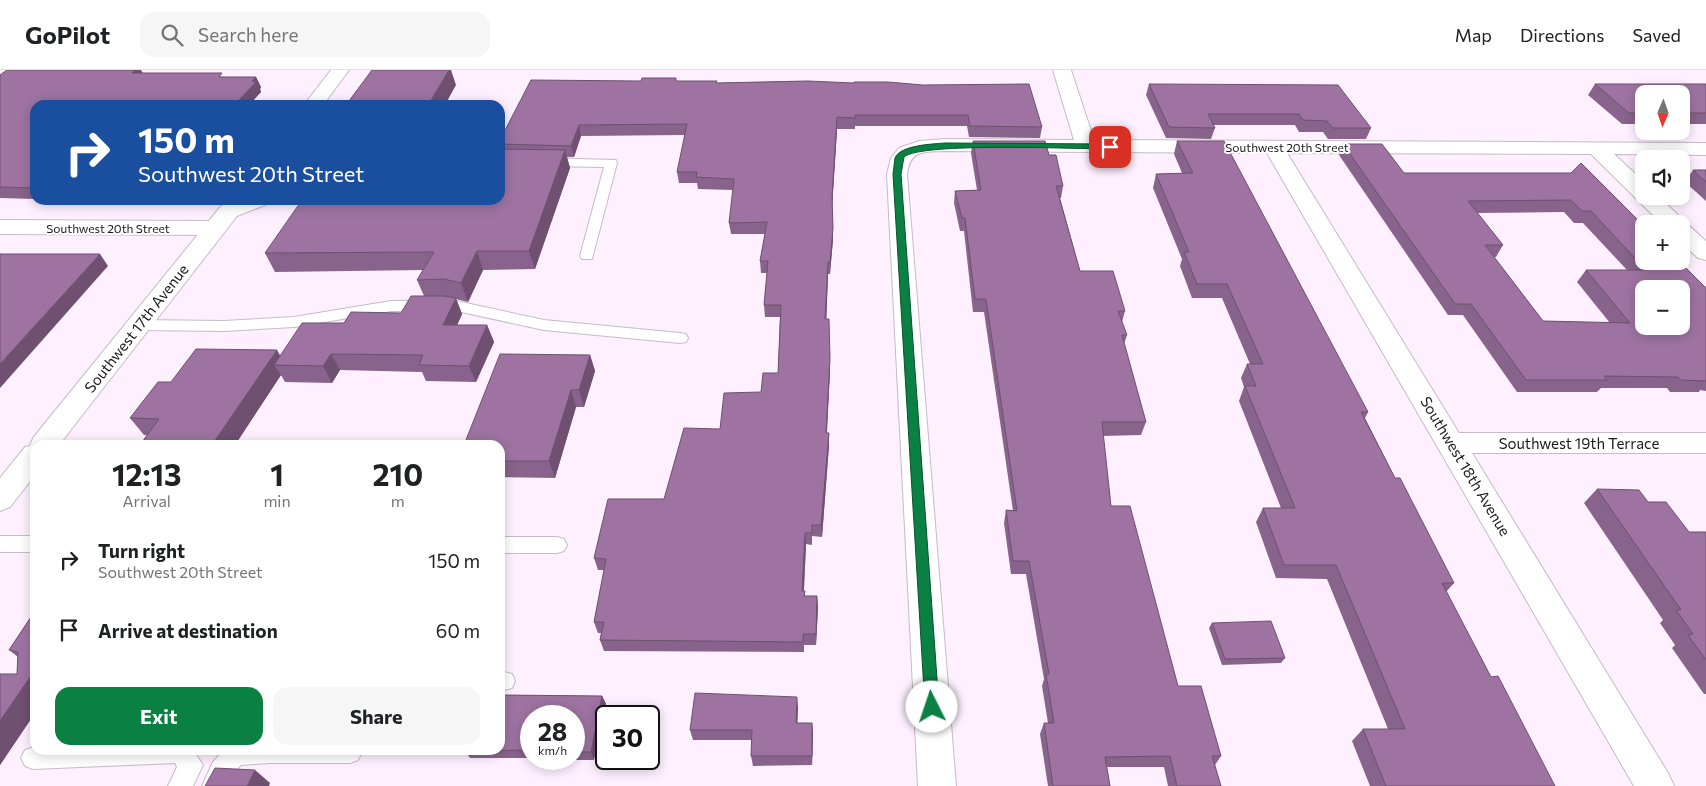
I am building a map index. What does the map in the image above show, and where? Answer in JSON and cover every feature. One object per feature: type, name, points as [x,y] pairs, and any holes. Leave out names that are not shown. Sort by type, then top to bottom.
[{"type":"street","points":[[316,100],[340,70]]},
{"type":"street","points":[[1062,70],[1086,146]]},
{"type":"street","name":"Southwest 20th Street","points":[[937,786],[897,174],[900,157],[904,153],[914,149],[945,145],[1706,149]]},
{"type":"street","name":"Southwest 18th Avenue","points":[[1274,148],[1452,443],[1655,786]]},
{"type":"street","points":[[1596,148],[1635,185]]},
{"type":"street","points":[[221,213],[243,205]]},
{"type":"street","points":[[1655,205],[1666,215]]},
{"type":"street","name":"Southwest 20th Street","points":[[0,227],[221,213]]},
{"type":"street","name":"Southwest 17th Avenue","points":[[47,440],[139,325],[221,213]]},
{"type":"street","points":[[1690,238],[1706,253]]},
{"type":"street","name":"Southwest 19th Terrace","points":[[1452,443],[1706,443]]},
{"type":"street","points":[[0,499],[30,461]]},
{"type":"lane","points":[[505,162],[611,163],[587,256]]},
{"type":"lane","points":[[139,325],[224,326],[294,322],[391,306],[452,306],[544,325],[680,338]]},
{"type":"lane","points":[[0,544],[30,544]]},
{"type":"lane","points":[[505,545],[557,544]]},
{"type":"lane","points":[[33,758],[106,755]]},
{"type":"lane","points":[[180,786],[191,765],[183,755]]},
{"type":"lane","points":[[214,786],[224,764],[235,755]]},
{"type":"building","points":[[7,70],[135,70],[132,73],[222,73],[219,77],[256,77],[252,81],[256,82],[239,100],[30,100],[30,188],[0,187],[0,75]]},
{"type":"building","points":[[372,70],[449,70],[431,100],[350,100]]},
{"type":"building","points":[[642,78],[676,78],[676,81],[717,81],[716,83],[808,81],[888,82],[923,85],[1029,84],[1042,127],[970,126],[968,115],[855,115],[855,118],[837,117],[832,196],[833,228],[830,262],[828,262],[825,319],[829,319],[830,358],[826,433],[829,433],[821,525],[812,525],[812,533],[805,533],[802,591],[805,591],[804,596],[817,596],[816,634],[803,634],[803,642],[600,640],[604,622],[594,622],[606,559],[594,558],[608,499],[664,499],[684,428],[720,429],[724,393],[761,392],[763,373],[778,373],[781,305],[764,305],[768,261],[760,261],[767,222],[729,223],[734,179],[696,177],[697,172],[677,172],[687,124],[579,125],[571,146],[505,144],[505,130],[531,80],[641,81]]},
{"type":"building","points":[[1149,84],[1338,85],[1371,128],[1333,128],[1327,121],[1303,120],[1299,114],[1208,114],[1215,128],[1169,127]]},
{"type":"building","points":[[1595,84],[1706,84],[1706,113],[1690,113],[1690,85],[1635,85],[1635,113],[1629,113]]},
{"type":"building","points":[[973,141],[1045,141],[1049,155],[1056,155],[1063,186],[1056,186],[1080,271],[1113,271],[1125,311],[1118,311],[1127,335],[1122,335],[1146,422],[1102,422],[1111,506],[1130,506],[1178,686],[1201,686],[1221,756],[1212,756],[1221,786],[1177,786],[1170,756],[1105,757],[1110,786],[1053,786],[1044,723],[1054,723],[1046,674],[1049,674],[1029,561],[1013,561],[1006,510],[1017,511],[986,299],[975,299],[965,218],[962,218],[955,191],[981,190]]},
{"type":"building","points":[[1177,141],[1224,141],[1368,412],[1361,412],[1395,478],[1400,478],[1454,583],[1442,583],[1491,677],[1498,676],[1555,786],[1386,786],[1363,729],[1405,729],[1336,565],[1284,565],[1263,508],[1295,508],[1245,386],[1256,386],[1247,364],[1263,364],[1227,284],[1197,284],[1184,252],[1189,252],[1156,174],[1193,173]]},
{"type":"building","points":[[1343,144],[1382,144],[1404,173],[1571,173],[1581,163],[1635,217],[1635,258],[1591,211],[1582,211],[1571,200],[1468,201],[1503,245],[1485,245],[1543,321],[1630,323],[1586,270],[1688,270],[1706,288],[1706,381],[1681,380],[1678,377],[1604,376],[1607,380],[1526,380],[1471,304],[1455,304]]},
{"type":"building","points":[[505,149],[565,150],[529,251],[477,251],[461,283],[444,279],[417,280],[434,252],[265,253],[299,205],[505,205]]},
{"type":"building","points":[[1693,170],[1706,170],[1706,182]]},
{"type":"building","points":[[0,254],[100,254],[0,364]]},
{"type":"building","points":[[411,296],[445,296],[456,298],[443,325],[487,325],[469,366],[419,365],[423,355],[331,354],[323,366],[274,365],[302,323],[344,323],[351,312],[401,313]]},
{"type":"building","points":[[196,349],[277,350],[215,440],[144,440],[159,419],[130,418],[158,382],[171,382]]},
{"type":"building","points":[[500,354],[590,355],[579,390],[571,390],[549,461],[505,461],[505,440],[466,440]]},
{"type":"building","points":[[1597,489],[1639,490],[1648,502],[1666,502],[1689,532],[1706,532],[1706,660],[1688,635],[1693,634],[1676,610],[1681,610]]},
{"type":"building","points":[[30,618],[30,677],[0,721],[0,674],[17,674],[18,652],[9,650]]},
{"type":"building","points":[[1271,621],[1285,658],[1225,659],[1212,623]]},
{"type":"building","points":[[695,693],[797,697],[796,723],[812,723],[812,756],[751,756],[752,730],[690,730]]},
{"type":"building","points":[[505,695],[602,696],[600,705],[595,705],[595,732],[591,752],[585,752],[585,705],[520,705],[520,750],[505,750]]},
{"type":"building","points":[[215,768],[255,770],[247,786],[205,786]]},
{"type":"route","points":[[932,707],[897,166],[900,157],[904,153],[914,149],[945,145],[1110,147]]}]
